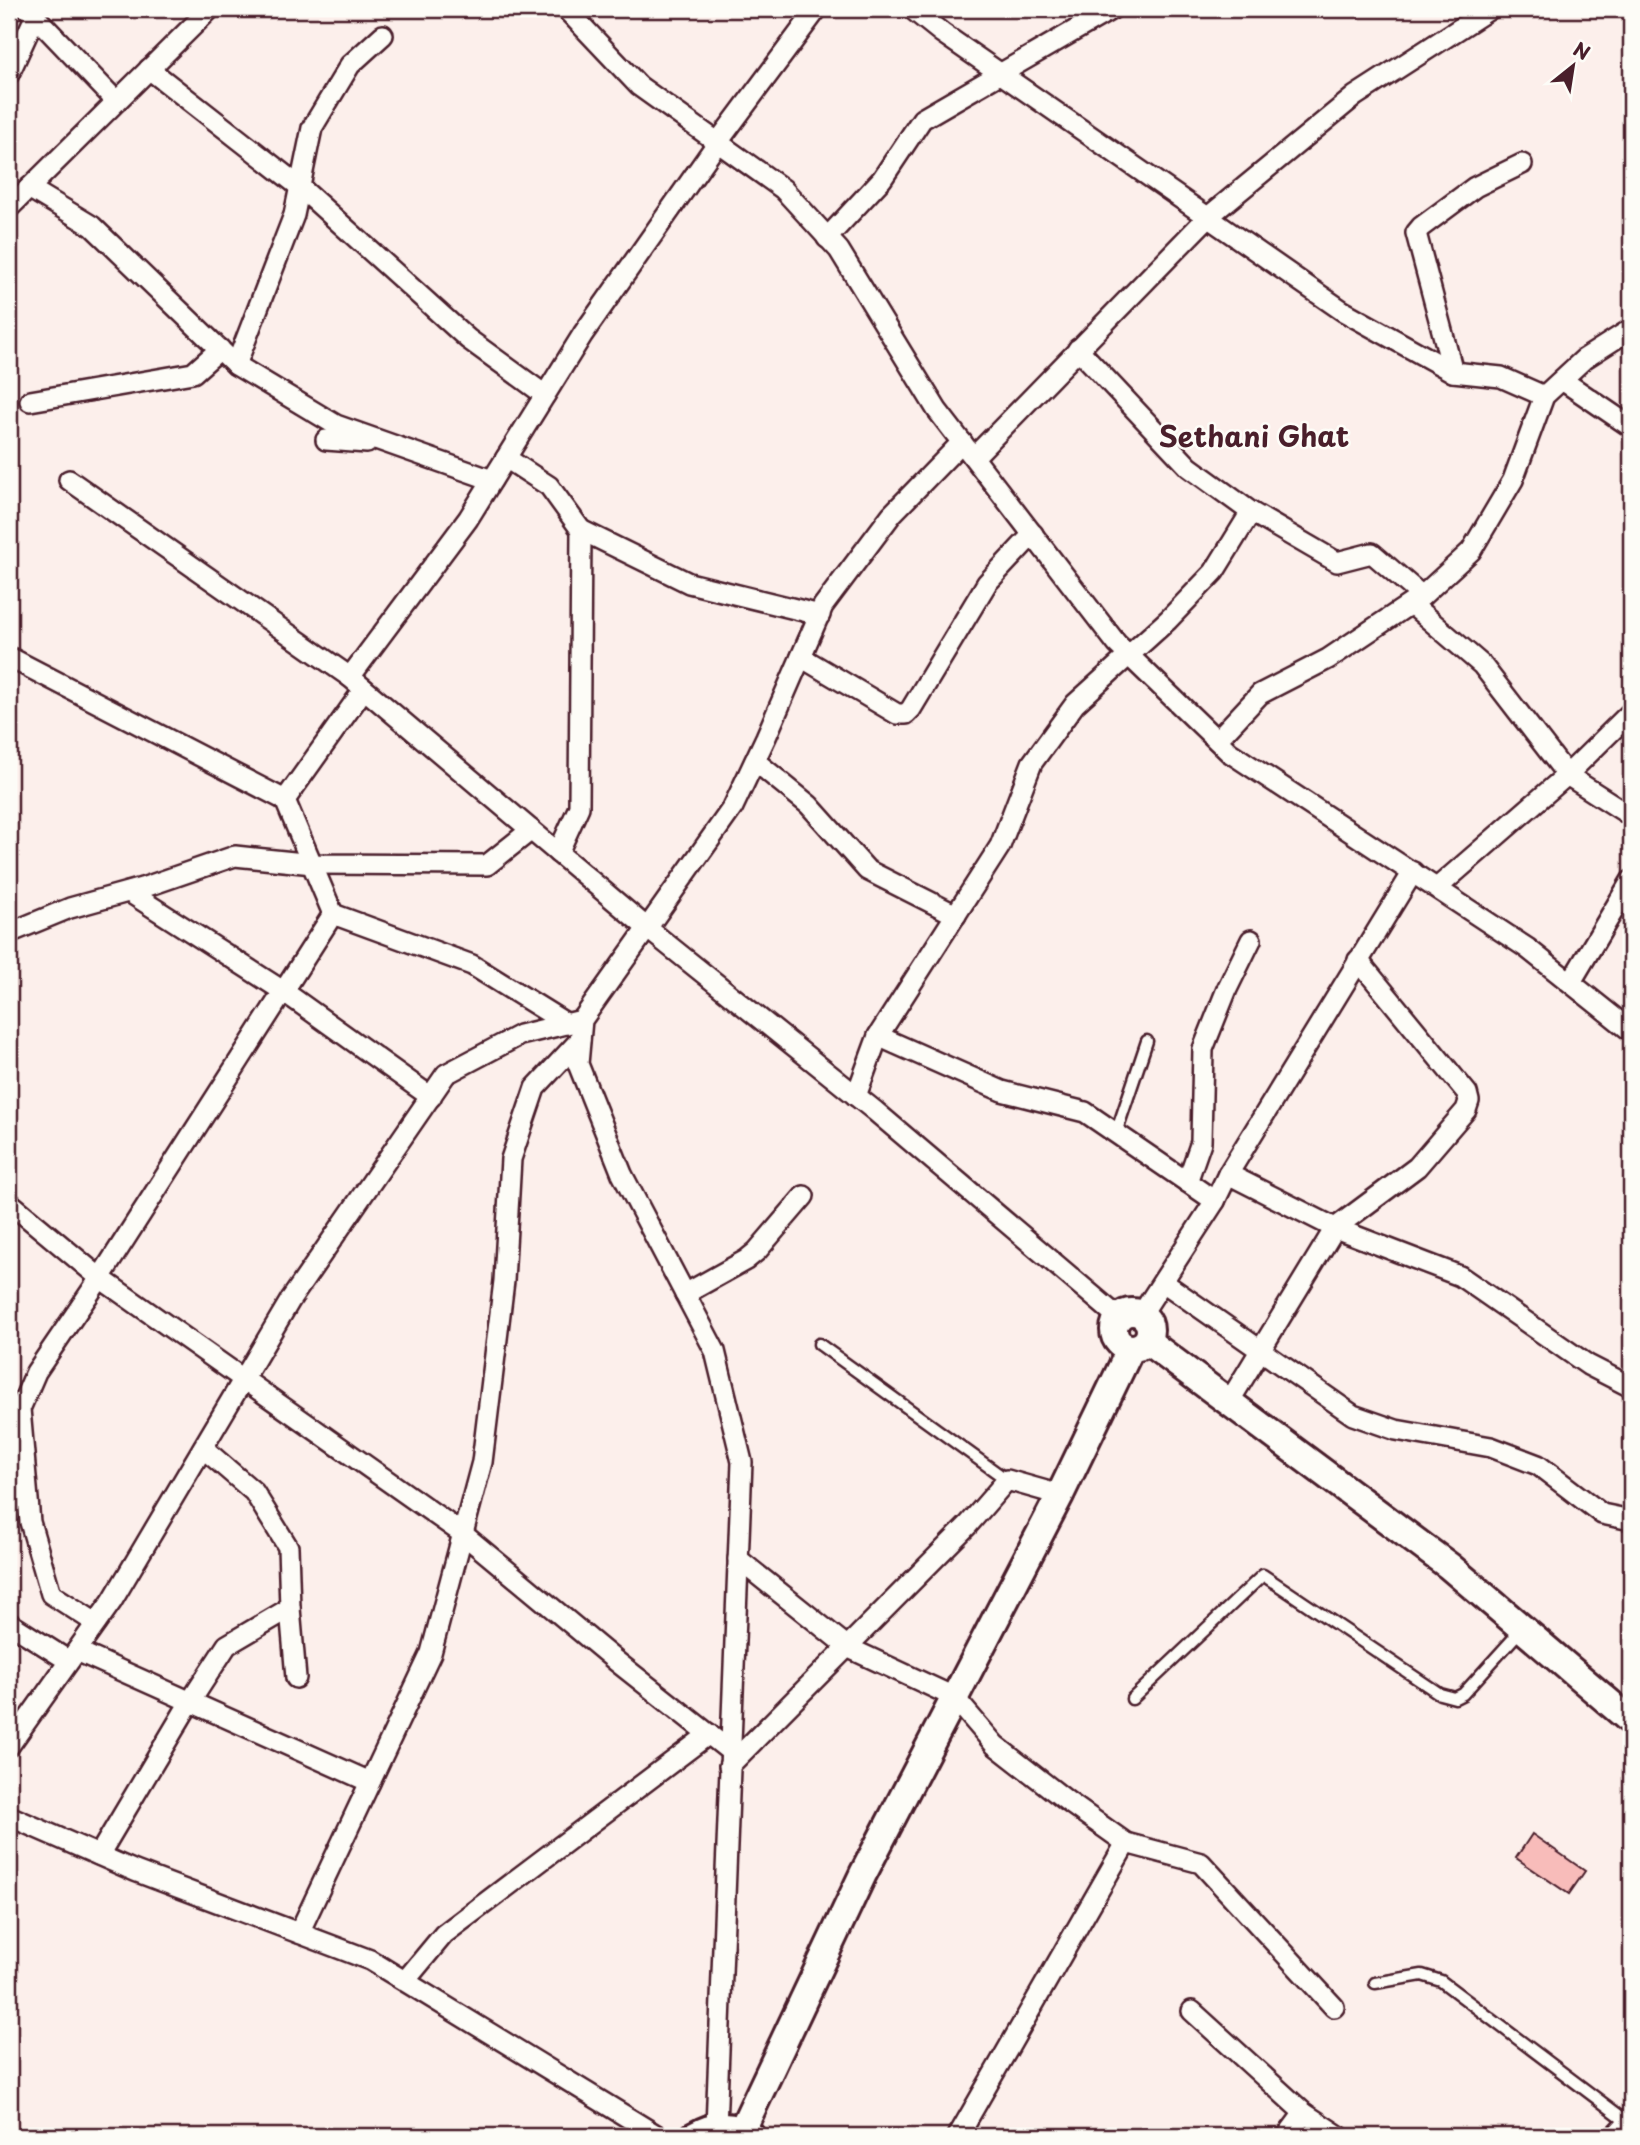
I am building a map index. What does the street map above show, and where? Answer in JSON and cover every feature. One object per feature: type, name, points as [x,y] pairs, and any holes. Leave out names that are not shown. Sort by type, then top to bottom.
[{"type":"street","points":[[566,9],[639,86],[783,189],[839,250],[937,410],[1117,644],[1229,752],[1527,947],[1631,1031]]},
{"type":"street","points":[[285,800],[357,683],[468,519],[583,334],[718,142],[817,9]]},
{"type":"street","points":[[912,9],[942,33],[1343,312],[1453,372],[1501,377],[1544,396]]},
{"type":"street","points":[[827,238],[882,179],[922,119],[1112,9]]},
{"type":"street","points":[[299,1933],[431,1653],[482,1462],[504,1281],[510,1159],[535,1088],[733,807],[824,606],[891,514],[968,450],[1079,349],[1208,217],[1355,96],[1490,9]]},
{"type":"street","points":[[9,208],[207,10]]},
{"type":"street","points":[[9,74],[31,13],[117,101]]},
{"type":"street","points":[[236,365],[294,215],[312,128],[350,65],[383,35]]},
{"type":"street","points":[[149,69],[300,187],[468,339],[545,395]]},
{"type":"street","points":[[1453,372],[1416,233],[1475,187],[1522,163]]},
{"type":"street","points":[[29,188],[92,226],[236,365],[336,425],[492,480]]},
{"type":"street","points":[[1217,740],[1259,694],[1328,659],[1416,600],[1471,551],[1513,480],[1544,396],[1584,359],[1631,329]]},
{"type":"street","points":[[30,401],[193,373],[220,349]]},
{"type":"street","points":[[1079,349],[1189,467],[1251,512],[1337,562],[1372,553],[1482,665],[1567,775],[1631,816]]},
{"type":"street","points":[[1562,380],[1631,427]]},
{"type":"street","points":[[326,440],[393,445]]},
{"type":"street","points":[[506,458],[550,486],[581,530],[689,583],[820,615]]},
{"type":"street","points":[[69,480],[357,683],[647,928],[1130,1316]]},
{"type":"street","points":[[856,1096],[878,1035],[1000,846],[1032,763],[1075,704],[1168,620],[1214,572],[1251,512]]},
{"type":"street","points":[[558,853],[579,807],[581,530]]},
{"type":"street","points":[[801,657],[897,713],[906,714],[987,583],[1033,534]]},
{"type":"street","points":[[9,657],[285,800],[333,914],[472,965],[577,1028]]},
{"type":"street","points":[[1437,888],[1567,775],[1631,712]]},
{"type":"street","points":[[755,761],[808,805],[867,870],[956,915]]},
{"type":"street","points":[[9,933],[70,908],[129,892],[234,856],[313,864],[487,865],[531,830]]},
{"type":"street","points":[[1413,872],[1228,1174],[1215,1201],[1163,1282],[1114,1334],[1121,1344],[1139,1345],[1229,1402],[1449,1566],[1631,1721]]},
{"type":"street","points":[[1571,982],[1631,881]]},
{"type":"street","points":[[129,892],[283,991],[431,1097]]},
{"type":"street","points":[[96,1622],[51,1594],[30,1522],[14,1409],[333,914]]},
{"type":"street","points":[[1187,1182],[1201,1142],[1203,1049],[1227,989],[1251,940]]},
{"type":"street","points":[[1229,1402],[1335,1228],[1417,1167],[1466,1110],[1469,1101],[1467,1093],[1358,960]]},
{"type":"street","points":[[9,1746],[112,1601],[291,1299],[446,1074],[520,1035],[577,1028]]},
{"type":"street","points":[[577,1028],[578,1064],[622,1174],[715,1351],[742,1462],[730,1758],[705,2131],[746,2133],[863,1874],[1139,1345]]},
{"type":"street","points":[[878,1035],[994,1088],[1085,1112],[1215,1201]]},
{"type":"street","points":[[1228,1174],[1335,1228],[1460,1276],[1588,1365],[1631,1387]]},
{"type":"street","points":[[685,1294],[757,1251],[804,1196]]},
{"type":"street","points":[[9,1202],[100,1278],[463,1534],[709,1734],[730,1758]]},
{"type":"street","points":[[1163,1282],[1353,1415],[1396,1430],[1490,1447],[1538,1465],[1602,1514],[1631,1520]]},
{"type":"street","points":[[203,1448],[254,1492],[288,1547],[296,1678]]},
{"type":"street","points":[[730,1758],[849,1648],[968,1525],[1007,1480],[1060,1495]]},
{"type":"street","points":[[738,1559],[849,1648],[954,1697],[995,1745],[1126,1843],[1200,1863],[1334,2007]]},
{"type":"street","points":[[99,1855],[227,1645],[290,1608]]},
{"type":"street","points":[[9,1623],[73,1656],[190,1702],[370,1782]]},
{"type":"street","points":[[405,1982],[444,1934],[709,1734]]},
{"type":"street","points":[[9,1816],[99,1855],[370,1960],[658,2136]]},
{"type":"street","points":[[958,2136],[1126,1843]]},
{"type":"street","points":[[1192,2011],[1304,2113],[1339,2136]]},
{"type":"street","points":[[1287,2136],[1304,2113]]},
{"type":"lane","points":[[1115,1133],[1147,1041]]},
{"type":"lane","points":[[818,1344],[1007,1480]]},
{"type":"lane","points":[[1132,1699],[1263,1576],[1440,1694],[1455,1698],[1463,1694],[1523,1628]]},
{"type":"lane","points":[[1375,1983],[1422,1975],[1441,1981],[1625,2126]]},
{"type":"building","points":[[1532,1834],[1585,1871],[1569,1894],[1516,1858]]},
{"type":"district","name":"Sethani Ghat","points":[[1254,435]]}]
